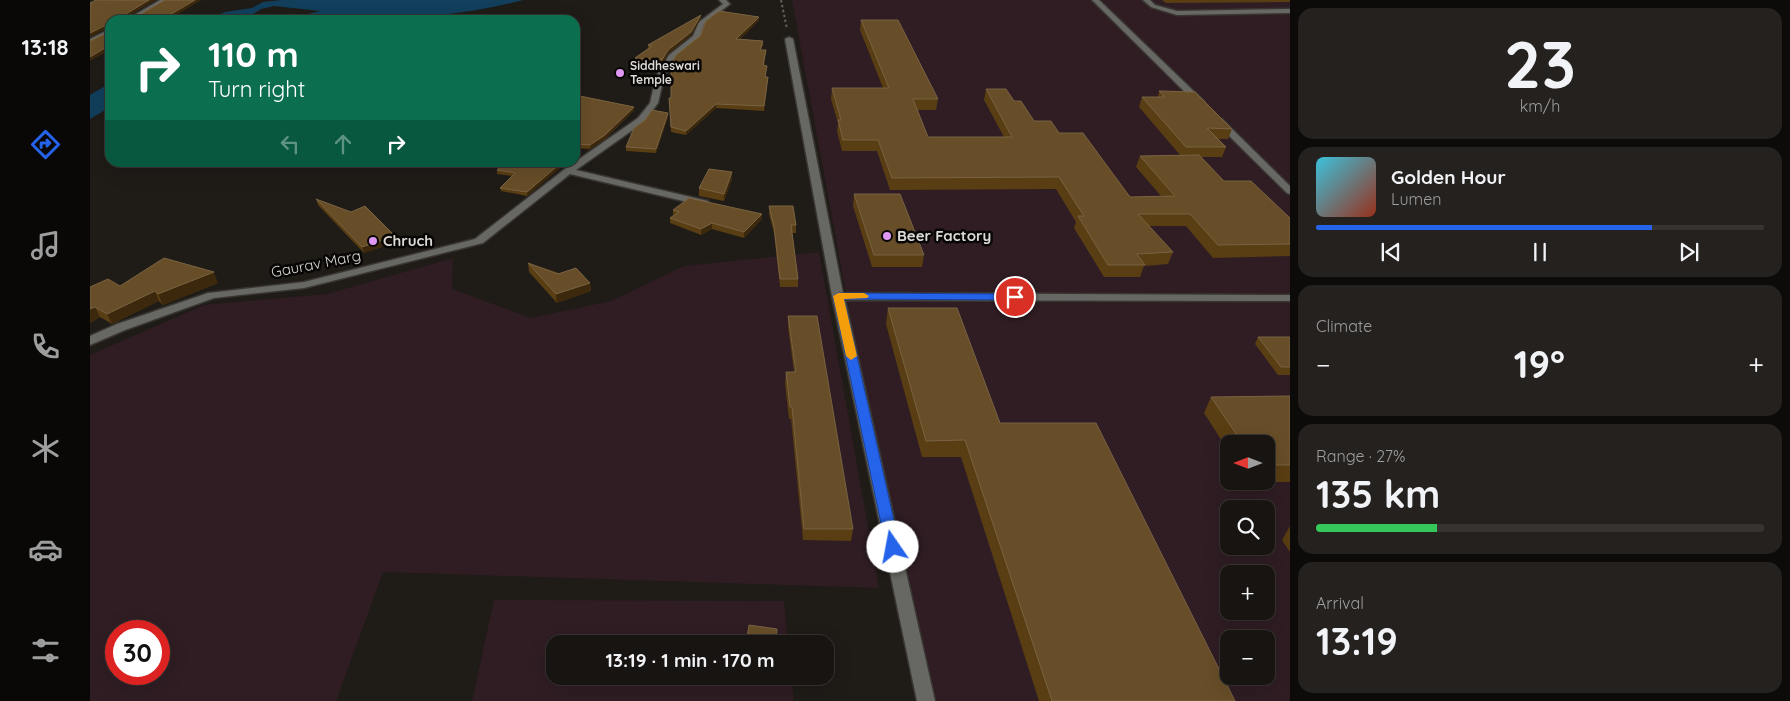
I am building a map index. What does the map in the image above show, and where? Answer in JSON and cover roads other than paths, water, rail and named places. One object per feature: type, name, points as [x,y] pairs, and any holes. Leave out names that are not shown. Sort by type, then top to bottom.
[{"type":"street","points":[[138,15],[166,0]]},
{"type":"street","points":[[1095,0],[1206,109]]},
{"type":"street","points":[[1146,0],[1153,6],[1176,12],[1290,11]]},
{"type":"street","name":"Gaurav Marg","points":[[580,163],[641,120],[654,103],[660,77],[672,58],[696,36],[701,23],[722,4]]},
{"type":"street","points":[[90,42],[105,34]]},
{"type":"street","points":[[789,39],[838,296],[926,701]]},
{"type":"street","points":[[1213,116],[1290,191]]},
{"type":"street","name":"Gaurav Marg","points":[[90,341],[122,327],[212,295],[304,284],[479,241],[574,167]]},
{"type":"street","points":[[568,171],[715,206]]},
{"type":"street","points":[[838,296],[1290,298]]},
{"type":"water","points":[[281,0],[523,0],[494,7],[442,15],[304,15],[320,11],[274,6],[261,9],[252,15],[218,15],[252,8],[263,2]]},
{"type":"water","points":[[105,86],[105,110],[90,119],[90,95]]},
{"type":"place","name":"Siddheswari Temple","points":[[620,73]]},
{"type":"place","name":"Beer Factory","points":[[887,236]]},
{"type":"place","name":"Chruch","points":[[373,241]]}]
